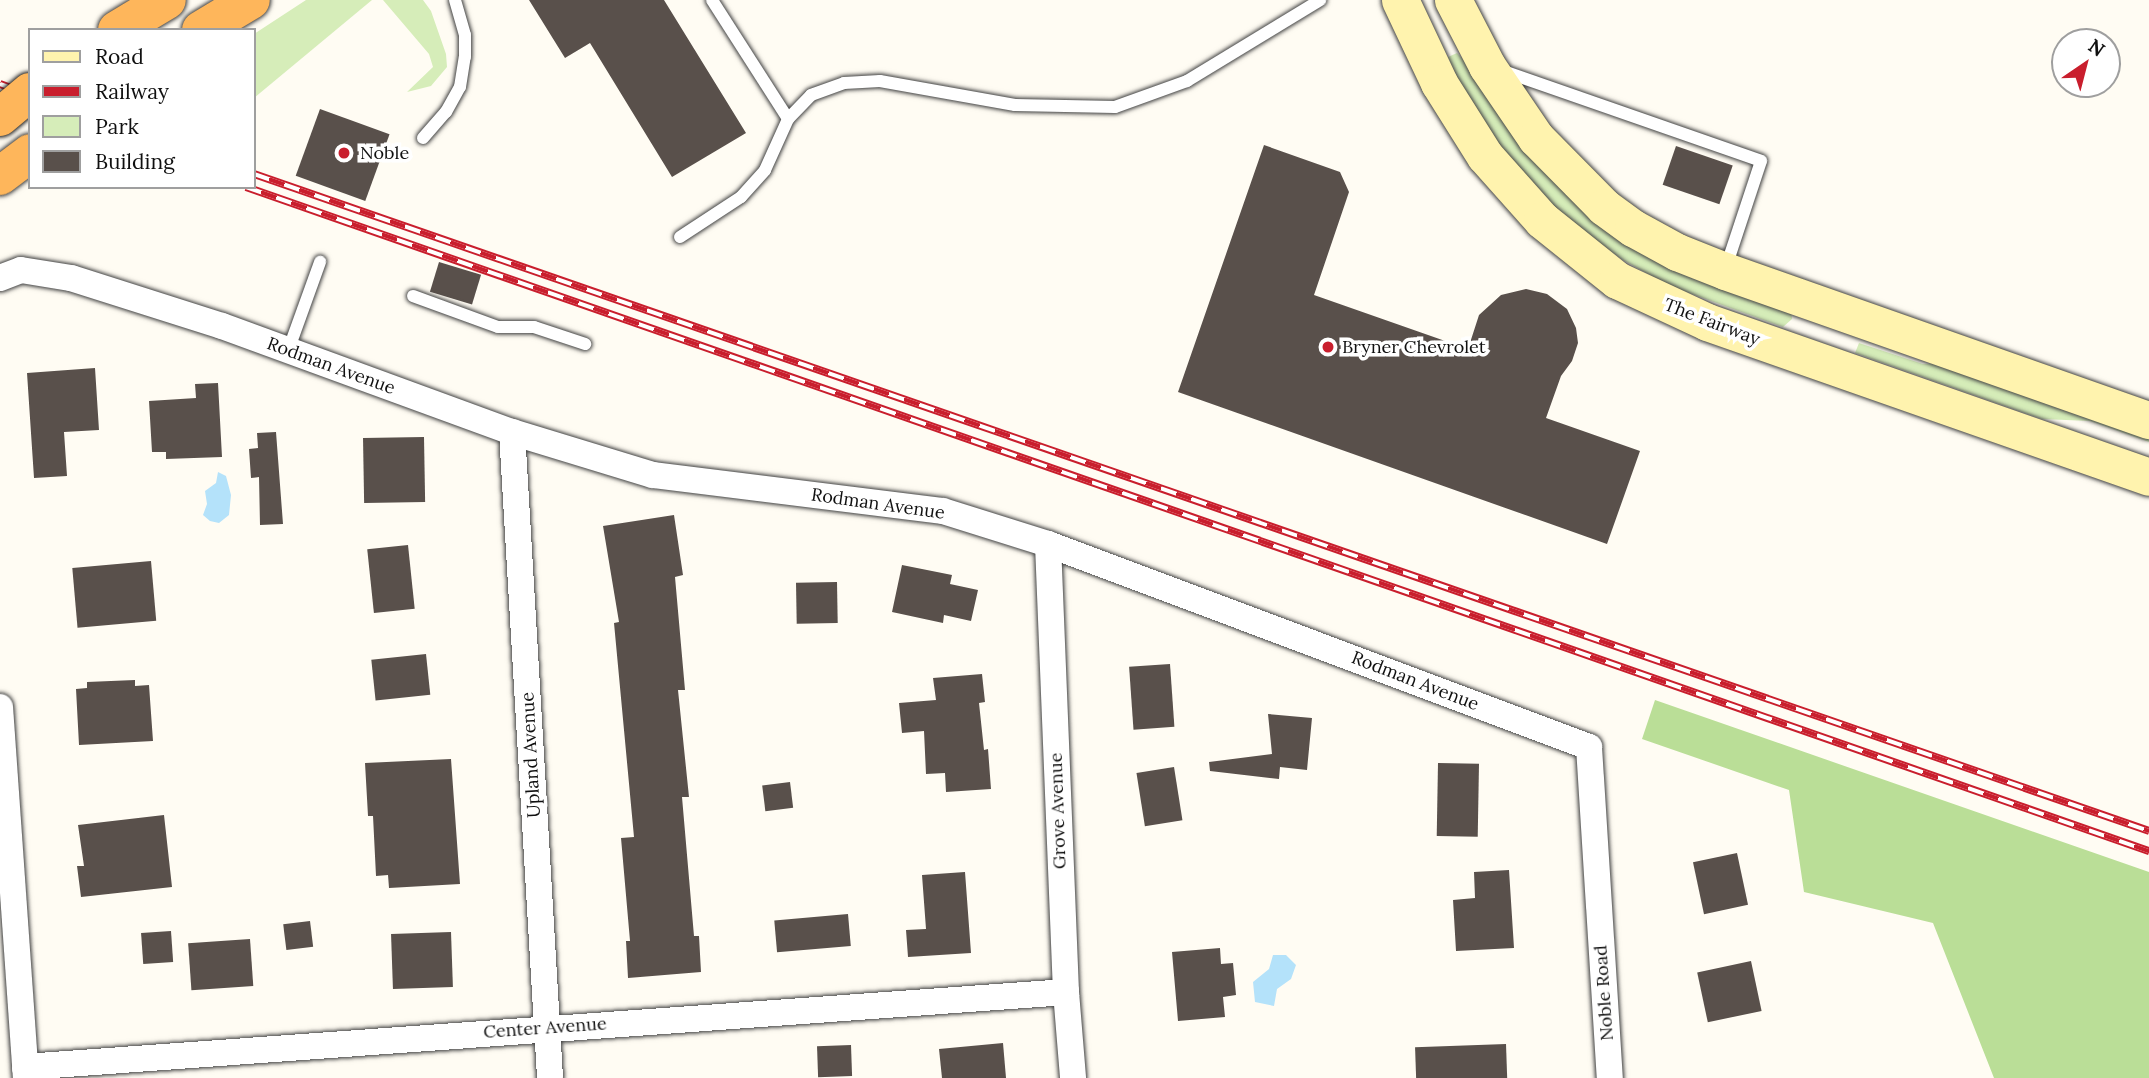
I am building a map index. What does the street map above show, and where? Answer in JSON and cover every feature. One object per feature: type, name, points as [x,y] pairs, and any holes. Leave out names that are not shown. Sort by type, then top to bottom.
[{"type":"highway","points":[[120,28],[167,0]]},
{"type":"highway","points":[[204,28],[251,0]]},
{"type":"highway","points":[[0,117],[28,94]]},
{"type":"highway","points":[[0,176],[28,155]]},
{"type":"main road","name":"The Fairway","points":[[1400,0],[1439,82],[1478,146],[1514,191],[1577,251],[1617,280],[1661,303],[2149,477]]},
{"type":"main road","points":[[1453,0],[1487,66],[1536,138],[1604,207],[1633,228],[1677,252],[1725,271],[2149,420]]},
{"type":"main road","points":[[1810,358],[1827,307]]},
{"type":"street","name":"Rodman Avenue","points":[[0,278],[21,270],[71,278],[222,326],[512,432],[653,475],[943,511],[1048,544],[1589,747],[1598,908]]},
{"type":"street","name":"Upland Avenue","points":[[512,432],[550,1078]]},
{"type":"street","name":"Grove Avenue","points":[[1048,544],[1066,992],[1073,1078]]},
{"type":"street","points":[[0,707],[25,1072]]},
{"type":"street","name":"Noble Road","points":[[1598,908],[1610,1078]]},
{"type":"street","name":"Center Avenue","points":[[25,1072],[547,1028],[1066,992]]},
{"type":"lane","points":[[423,138],[446,112],[460,87],[465,57],[465,35],[455,0]]},
{"type":"lane","points":[[712,0],[788,119]]},
{"type":"lane","points":[[680,237],[741,197],[765,170],[788,119],[811,95],[844,83],[880,81],[1015,105],[1115,107],[1186,81],[1320,0]]},
{"type":"lane","points":[[1487,66],[1761,161],[1725,271]]},
{"type":"lane","points":[[288,351],[320,262]]},
{"type":"lane","points":[[413,296],[498,327],[534,327],[585,344]]},
{"type":"green space","points":[[306,0],[372,0],[256,96],[256,33]]},
{"type":"green space","points":[[383,0],[423,0],[431,11],[446,54],[447,67],[431,86],[407,92],[433,67],[429,54]]},
{"type":"green space","points":[[1457,53],[1483,79],[1528,147],[1791,309],[1792,319],[1783,327],[1670,286],[1623,260],[1584,233],[1555,209],[1497,144],[1465,94],[1448,57]]},
{"type":"green space","points":[[1859,343],[1923,364],[1957,362],[2149,430],[2149,442],[2090,421],[2042,419],[1855,353]]},
{"type":"green space","points":[[1655,700],[2149,872],[2149,1078],[1994,1078],[1933,923],[1804,892],[1789,790],[1642,739]]},
{"type":"water","points":[[218,472],[226,476],[231,495],[229,515],[219,523],[210,521],[203,515],[207,504],[205,491],[216,483]]},
{"type":"water","points":[[1273,955],[1286,955],[1296,965],[1291,979],[1277,989],[1274,1006],[1255,1002],[1253,982],[1269,969]]},
{"type":"building","points":[[529,0],[664,0],[746,133],[672,177],[590,43],[565,58]]},
{"type":"building","points":[[320,109],[390,134],[365,201],[296,176]]},
{"type":"building","name":"Bryner Chevrolet","points":[[1264,145],[1340,172],[1349,192],[1314,295],[1468,349],[1479,315],[1501,295],[1526,289],[1547,294],[1567,309],[1576,328],[1578,343],[1572,361],[1561,376],[1546,418],[1640,451],[1607,544],[1178,392]]},
{"type":"building","points":[[1676,146],[1733,166],[1719,204],[1663,185]]},
{"type":"building","points":[[439,262],[481,275],[472,305],[430,292]]},
{"type":"building","points":[[95,368],[99,430],[64,432],[67,476],[34,478],[27,373]]},
{"type":"building","points":[[218,383],[222,457],[166,459],[166,452],[152,452],[149,401],[196,398],[195,384]]},
{"type":"building","points":[[276,432],[283,524],[260,525],[259,477],[251,478],[249,449],[258,448],[257,433]]},
{"type":"building","points":[[424,437],[425,502],[364,503],[363,438]]},
{"type":"building","points":[[674,515],[683,575],[675,577],[685,690],[678,690],[689,797],[682,797],[694,936],[699,936],[701,972],[628,978],[626,941],[630,941],[621,838],[634,837],[614,623],[619,622],[603,526]]},
{"type":"building","points":[[408,545],[415,609],[374,613],[367,549]]},
{"type":"building","points":[[151,561],[156,621],[78,628],[72,568]]},
{"type":"building","points":[[902,565],[952,575],[950,584],[978,590],[971,621],[944,615],[943,623],[892,612]]},
{"type":"building","points":[[837,582],[838,623],[797,624],[796,583]]},
{"type":"building","points":[[426,654],[430,695],[376,701],[371,660]]},
{"type":"building","points":[[1170,664],[1174,727],[1133,730],[1129,667]]},
{"type":"building","points":[[982,674],[985,702],[979,703],[984,750],[988,749],[991,789],[946,792],[945,773],[926,774],[924,731],[902,733],[899,703],[936,700],[933,678]]},
{"type":"building","points":[[135,680],[135,686],[149,685],[153,741],[79,745],[76,689],[87,688],[87,682]]},
{"type":"building","points":[[1268,714],[1312,718],[1307,770],[1280,767],[1279,779],[1210,771],[1209,762],[1272,754]]},
{"type":"building","points":[[451,759],[460,884],[389,888],[388,875],[376,876],[373,816],[368,816],[365,763]]},
{"type":"building","points":[[1438,763],[1479,764],[1478,837],[1437,836]]},
{"type":"building","points":[[1174,767],[1182,820],[1145,826],[1136,773]]},
{"type":"building","points":[[790,782],[793,808],[765,811],[762,785]]},
{"type":"building","points":[[164,815],[172,887],[81,897],[77,866],[84,866],[78,825]]},
{"type":"building","points":[[1737,853],[1748,905],[1704,914],[1693,862]]},
{"type":"building","points":[[1509,870],[1514,948],[1456,951],[1453,900],[1475,898],[1474,872]]},
{"type":"building","points":[[965,872],[971,953],[908,957],[906,930],[926,929],[922,875]]},
{"type":"building","points":[[848,914],[851,946],[777,952],[774,920]]},
{"type":"building","points":[[310,921],[313,947],[286,950],[283,924]]},
{"type":"building","points":[[171,931],[173,962],[143,964],[141,933]]},
{"type":"building","points":[[451,932],[453,987],[393,989],[391,934]]},
{"type":"building","points":[[250,939],[253,986],[191,990],[188,943]]},
{"type":"building","points":[[1220,948],[1221,964],[1233,963],[1236,995],[1223,997],[1225,1017],[1178,1021],[1172,952]]},
{"type":"building","points":[[1751,961],[1762,1011],[1708,1022],[1697,972]]},
{"type":"building","points":[[1003,1043],[1006,1078],[942,1078],[939,1049]]},
{"type":"building","points":[[1506,1044],[1507,1078],[1416,1078],[1415,1047]]},
{"type":"building","points":[[851,1045],[852,1076],[818,1077],[817,1046]]},
{"type":"railway","points":[[0,84],[28,94]]},
{"type":"railway","points":[[0,103],[28,112]]},
{"type":"railway","points":[[256,175],[2149,831]]},
{"type":"railway","points":[[252,189],[2149,851]]},
{"type":"place","name":"Noble","points":[[344,153]]},
{"type":"place","name":"Bryner Chevrolet","points":[[1328,347]]}]
